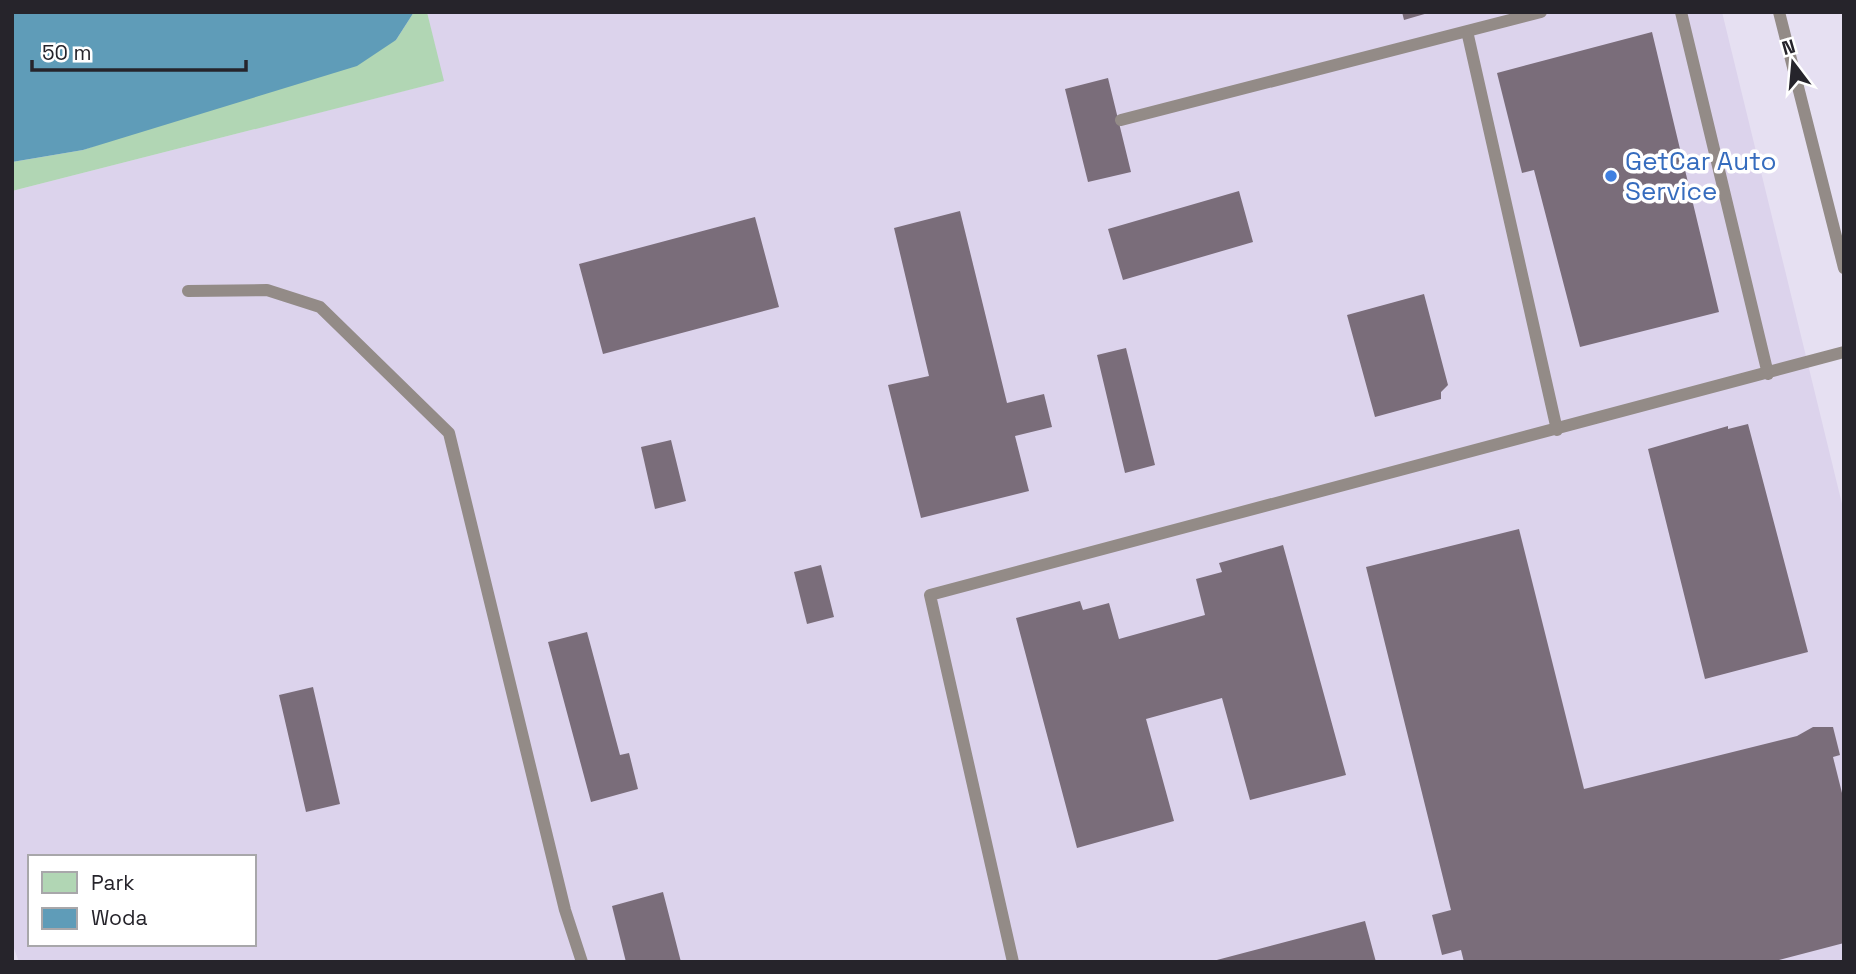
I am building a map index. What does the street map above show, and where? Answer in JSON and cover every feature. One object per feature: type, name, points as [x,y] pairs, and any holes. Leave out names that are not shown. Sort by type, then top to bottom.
[{"type":"lane","points":[[1121,120],[1541,12]]},
{"type":"lane","points":[[1681,12],[1768,374]]},
{"type":"lane","points":[[1779,12],[1844,268]]},
{"type":"lane","points":[[1467,31],[1557,430]]},
{"type":"lane","points":[[188,291],[267,290],[320,307],[449,433],[565,910],[582,962]]},
{"type":"lane","points":[[1013,962],[930,595],[1844,352]]},
{"type":"shaded area","points":[[427,12],[1722,12],[1844,512],[1844,962],[19,962],[12,943],[12,191],[443,81]]},
{"type":"green space","points":[[414,12],[427,12],[444,81],[12,191],[12,162],[83,150],[396,40]]},
{"type":"water","points":[[12,12],[414,12],[396,40],[357,66],[83,150],[12,162]]},
{"type":"building","points":[[1402,12],[1428,12],[1428,13],[1404,20]]},
{"type":"building","name":"GetCar Auto Service","points":[[1652,32],[1719,312],[1580,347],[1534,170],[1522,173],[1497,73]]},
{"type":"building","points":[[1108,78],[1131,172],[1088,182],[1065,89]]},
{"type":"building","points":[[1239,191],[1253,242],[1123,280],[1108,229]]},
{"type":"building","points":[[960,211],[1007,403],[1044,394],[1052,427],[1015,436],[1029,491],[921,518],[888,385],[929,376],[894,228]]},
{"type":"building","points":[[755,217],[779,307],[603,354],[579,264]]},
{"type":"building","points":[[1424,294],[1448,385],[1441,392],[1441,399],[1375,417],[1347,315]]},
{"type":"building","points":[[1126,348],[1155,465],[1125,473],[1097,355]]},
{"type":"building","points":[[1748,424],[1808,652],[1705,679],[1648,449],[1728,426],[1728,429]]},
{"type":"building","points":[[671,440],[686,501],[655,509],[641,447]]},
{"type":"building","points":[[1519,529],[1584,789],[1797,736],[1813,727],[1833,727],[1840,755],[1833,757],[1844,801],[1844,943],[1771,962],[1464,962],[1461,950],[1442,955],[1432,915],[1451,910],[1366,567]]},
{"type":"building","points":[[1283,545],[1346,775],[1250,800],[1222,698],[1146,719],[1174,821],[1077,848],[1016,618],[1080,601],[1083,610],[1109,603],[1119,639],[1205,615],[1196,579],[1222,572],[1219,563]]},
{"type":"building","points":[[821,565],[834,617],[807,624],[794,572]]},
{"type":"building","points":[[587,632],[620,755],[629,753],[638,789],[591,802],[548,642]]},
{"type":"building","points":[[313,687],[340,804],[306,812],[279,695]]},
{"type":"building","points":[[663,892],[681,962],[626,962],[612,906]]},
{"type":"building","points":[[1365,921],[1376,962],[1213,962],[1213,961]]},
{"type":"place","name":"GetCar Auto Service","points":[[1611,176]]}]
